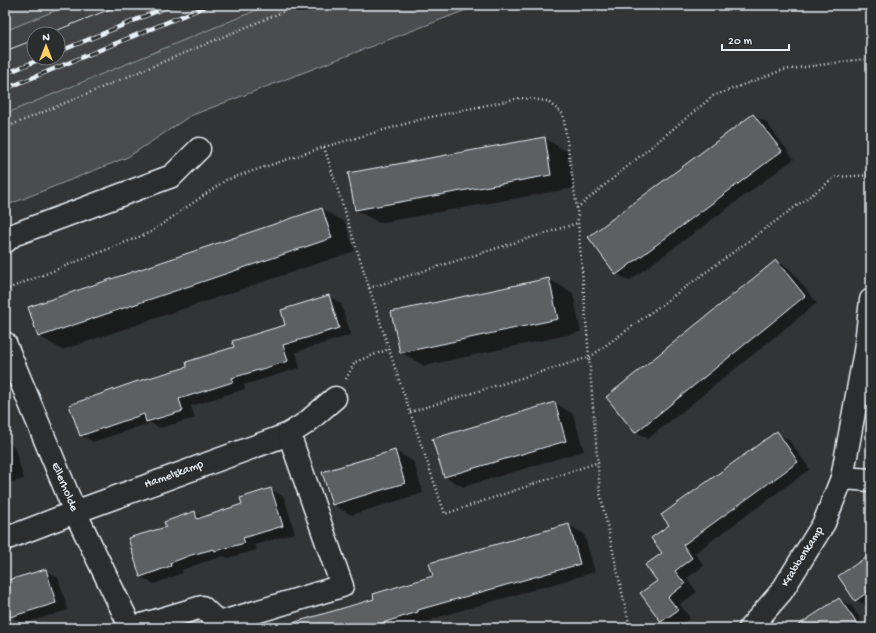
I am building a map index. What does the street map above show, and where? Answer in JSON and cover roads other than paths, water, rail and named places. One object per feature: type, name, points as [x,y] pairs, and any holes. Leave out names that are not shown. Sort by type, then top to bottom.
[{"type":"street","points":[[5,242],[14,235],[172,176],[199,149]]},
{"type":"street","name":"Krabbenkamp","points":[[750,628],[782,591],[805,554],[824,523],[842,478],[866,351],[871,300]]},
{"type":"street","name":"Ellerholde","points":[[5,342],[75,512],[131,628]]},
{"type":"street","name":"Hamelskamp","points":[[5,539],[289,434],[306,423],[335,398]]},
{"type":"street","points":[[131,628],[202,608],[219,623],[342,586],[289,434]]},
{"type":"street","points":[[842,478],[871,480]]},
{"type":"tram line","points":[[66,27],[120,5]]},
{"type":"tram line","points":[[5,51],[26,43]]},
{"type":"railway","points":[[66,49],[172,5]]},
{"type":"railway","points":[[5,89],[209,5]]},
{"type":"railway","points":[[5,74],[26,65]]}]
